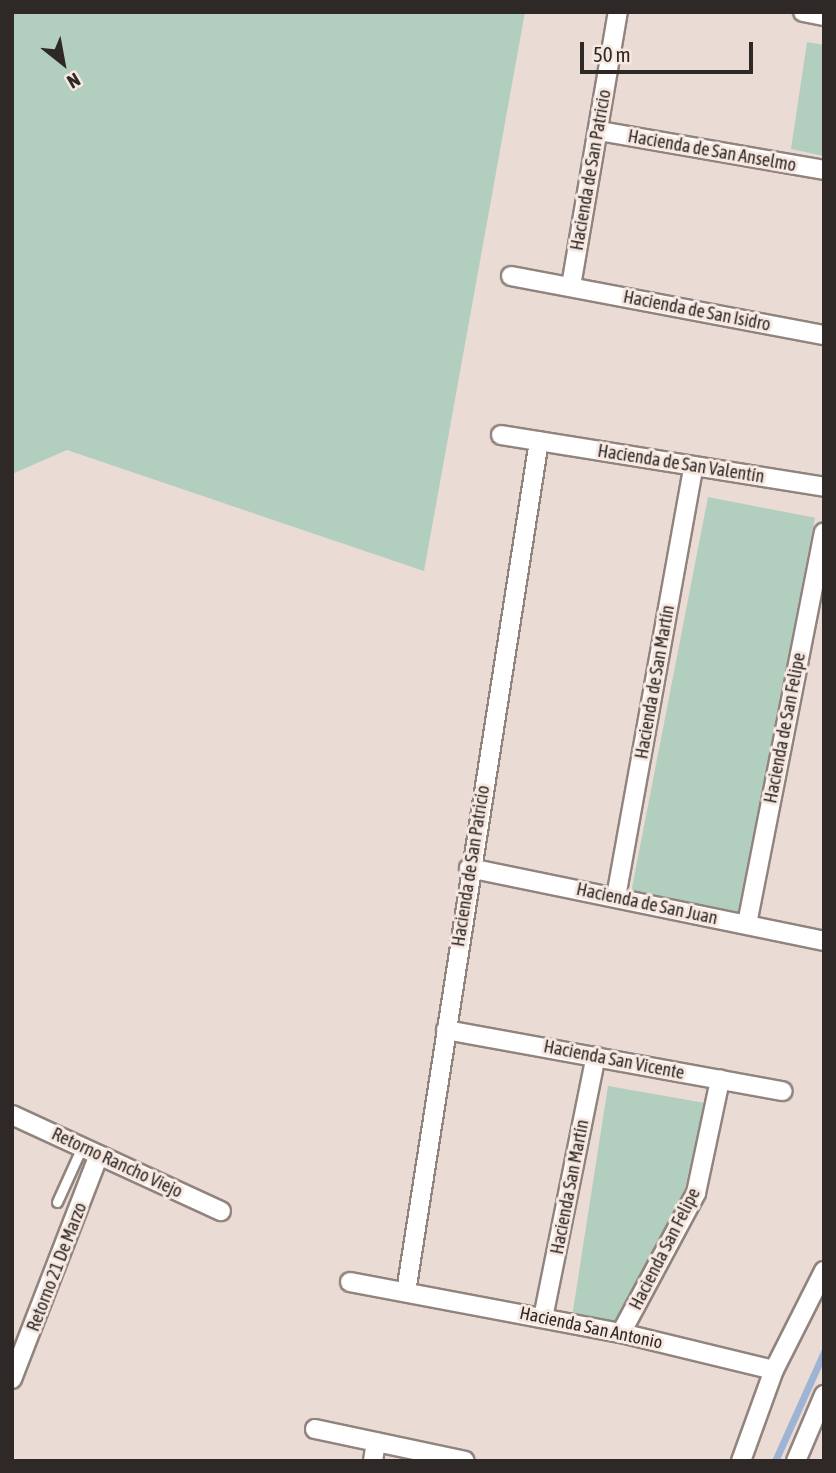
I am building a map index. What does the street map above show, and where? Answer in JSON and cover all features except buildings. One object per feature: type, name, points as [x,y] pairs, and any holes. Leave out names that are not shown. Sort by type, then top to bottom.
[{"type":"street","name":"Hacienda de San Patricio","points":[[571,286],[618,12]]},
{"type":"street","points":[[803,12],[824,16]]},
{"type":"street","name":"Hacienda de San Anselmo","points":[[599,131],[824,170]]},
{"type":"street","name":"Hacienda de San Isidro","points":[[511,275],[824,335]]},
{"type":"street","name":"Hacienda de San Valentín","points":[[501,435],[824,487]]},
{"type":"street","name":"Hacienda de San Patricio","points":[[406,1292],[469,868],[539,441]]},
{"type":"street","name":"Hacienda de San Martín","points":[[616,897],[693,467]]},
{"type":"street","name":"Hacienda de San Felipe","points":[[747,924],[824,532]]},
{"type":"street","name":"Hacienda de San Juan","points":[[469,868],[824,941]]},
{"type":"street","name":"Hacienda San Vicente","points":[[446,1030],[783,1091]]},
{"type":"street","name":"Hacienda San Martín","points":[[543,1318],[596,1056]]},
{"type":"street","name":"Hacienda San Felipe","points":[[621,1333],[696,1193],[720,1080]]},
{"type":"street","name":"Retorno Rancho Viejo","points":[[12,1115],[221,1211]]},
{"type":"street","name":"Retorno 21 De Marzo","points":[[12,1379],[90,1151]]},
{"type":"street","points":[[741,1461],[774,1370],[824,1271]]},
{"type":"street","name":"Hacienda San Antonio","points":[[350,1282],[621,1333],[774,1370]]},
{"type":"street","points":[[796,1461],[824,1395]]},
{"type":"street","points":[[315,1429],[465,1461]]},
{"type":"street","points":[[373,1461],[376,1442]]},
{"type":"lane","points":[[57,1202],[90,1151]]},
{"type":"green space","points":[[12,12],[525,12],[424,571],[67,450],[12,474]]},
{"type":"green space","points":[[807,42],[824,45],[824,156],[791,149]]},
{"type":"green space","points":[[708,497],[815,518],[737,917],[630,897]]},
{"type":"green space","points":[[608,1086],[705,1103],[680,1209],[614,1324],[572,1317]]},
{"type":"waterway","points":[[775,1461],[824,1352]]}]
